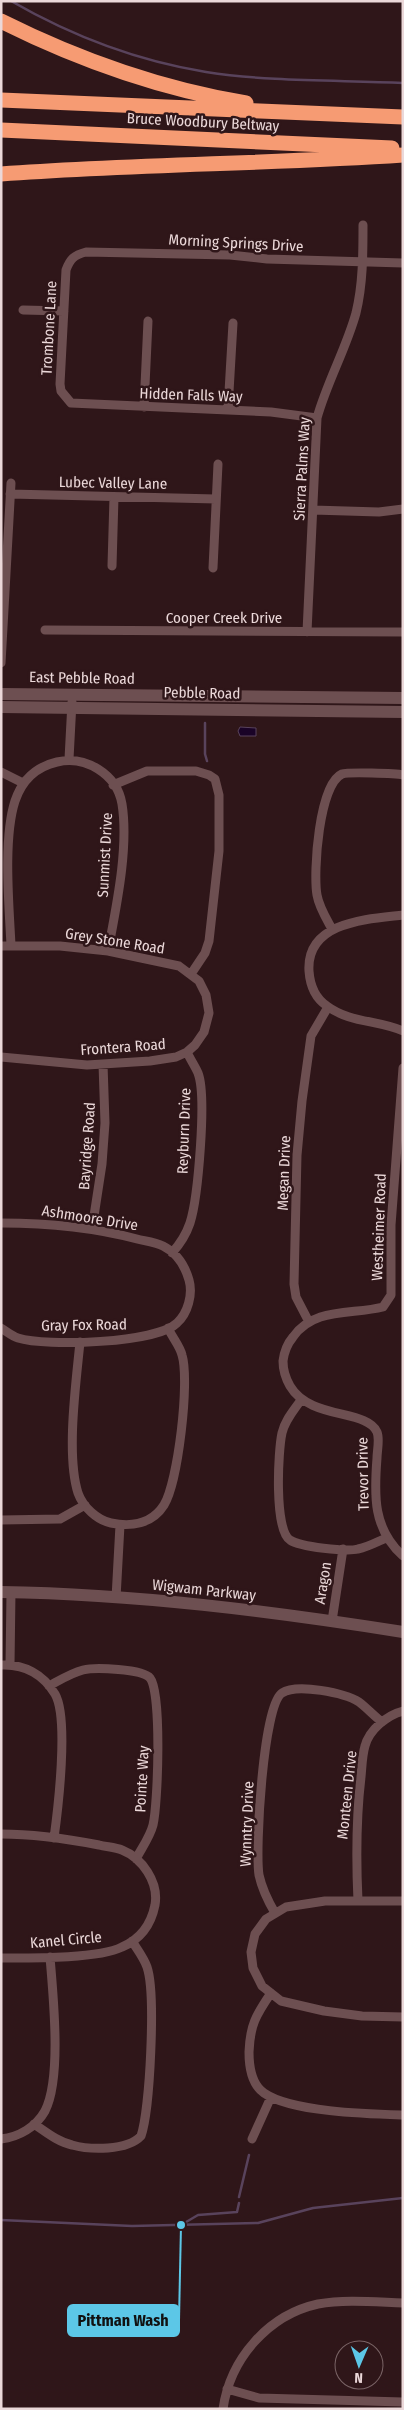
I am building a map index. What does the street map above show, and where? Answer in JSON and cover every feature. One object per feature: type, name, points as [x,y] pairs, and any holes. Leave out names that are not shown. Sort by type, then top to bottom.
[{"type":"highway","points":[[1,21],[94,61],[166,84],[243,103],[321,114]]},
{"type":"highway","name":"Bruce Woodbury Beltway","points":[[1,100],[403,117]]},
{"type":"highway","name":"Bruce Woodbury Beltway","points":[[1,130],[403,148]]},
{"type":"highway","points":[[1,174],[86,169],[293,163],[403,155]]},
{"type":"main road","name":"East Pebble Road","points":[[1,694],[403,698]]},
{"type":"main road","name":"Pebble Road","points":[[1,707],[403,712]]},
{"type":"main road","name":"Wigwam Parkway","points":[[6,1592],[116,1598],[231,1608],[403,1632]]},
{"type":"street","name":"Sierra Palms Way","points":[[307,632],[318,418],[324,394],[356,314],[363,262],[363,225]]},
{"type":"street","name":"Morning Springs Drive","points":[[70,260],[76,255],[86,252],[230,255],[267,260],[403,263]]},
{"type":"street","name":"Trombone Lane","points":[[65,398],[60,384],[66,270],[70,260]]},
{"type":"street","points":[[23,310],[64,311]]},
{"type":"street","points":[[144,407],[148,321]]},
{"type":"street","points":[[228,410],[233,323]]},
{"type":"street","name":"Hidden Falls Way","points":[[65,398],[79,404],[271,412],[318,418]]},
{"type":"street","points":[[213,568],[218,464]]},
{"type":"street","points":[[1,663],[11,483]]},
{"type":"street","name":"Lubec Valley Lane","points":[[10,494],[216,499]]},
{"type":"street","points":[[112,566],[114,497]]},
{"type":"street","points":[[313,510],[379,512],[403,509]]},
{"type":"street","name":"Cooper Creek Drive","points":[[45,630],[403,632]]},
{"type":"street","points":[[6,945],[10,835],[15,802],[23,783],[43,765],[69,759],[72,694]]},
{"type":"street","name":"Sunmist Drive","points":[[69,759],[93,765],[113,785],[122,805],[119,889],[108,951]]},
{"type":"street","points":[[113,785],[147,771],[196,771],[209,774],[215,779],[219,795],[215,896],[209,941],[191,974],[199,981],[206,994],[209,1013],[204,1032],[187,1052]]},
{"type":"street","points":[[1,772],[23,783]]},
{"type":"street","points":[[332,929],[318,904],[316,893],[318,843],[328,794],[334,780],[342,774],[403,775]]},
{"type":"street","points":[[403,915],[350,922],[332,929],[315,948],[309,965],[310,983],[319,999],[328,1007],[346,1017],[403,1031]]},
{"type":"street","name":"Grey Stone Road","points":[[6,945],[60,946],[108,951],[179,966],[191,974]]},
{"type":"street","name":"Megan Drive","points":[[308,1322],[296,1298],[294,1284],[297,1156],[311,1036],[328,1007]]},
{"type":"street","name":"Frontera Road","points":[[2,1057],[87,1065],[150,1061],[187,1052]]},
{"type":"street","name":"Reyburn Drive","points":[[172,1253],[183,1240],[190,1222],[199,1166],[201,1132],[200,1082],[198,1073],[187,1052]]},
{"type":"street","points":[[1,1062],[2,1057]]},
{"type":"street","name":"Bayridge Road","points":[[92,1229],[102,1164],[104,1123],[103,1064]]},
{"type":"street","name":"Westheimer Road","points":[[308,1322],[327,1314],[369,1311],[383,1307],[391,1295],[391,1225],[403,1068]]},
{"type":"street","name":"Ashmoore Drive","points":[[1,1223],[41,1223],[92,1229],[163,1246],[172,1253]]},
{"type":"street","points":[[80,1342],[74,1403],[76,1484],[79,1495],[85,1505],[104,1522],[128,1526],[154,1516],[163,1506],[170,1493],[182,1417],[184,1366],[182,1354],[168,1328],[177,1323],[190,1297],[191,1285],[187,1271],[178,1256],[172,1253]]},
{"type":"street","points":[[308,1322],[299,1328],[288,1343],[283,1361],[287,1380],[301,1400],[286,1422],[282,1434],[278,1465],[284,1535],[290,1541],[356,1550],[386,1538],[403,1556]]},
{"type":"street","name":"Gray Fox Road","points":[[1,1328],[18,1338],[80,1342],[141,1338],[157,1335],[168,1328]]},
{"type":"street","name":"Trevor Drive","points":[[301,1400],[320,1410],[373,1424],[378,1434],[375,1474],[378,1516],[386,1538]]},
{"type":"street","points":[[1,1520],[60,1519],[85,1505]]},
{"type":"street","points":[[116,1598],[120,1525]]},
{"type":"street","name":"Aragon","points":[[332,1621],[342,1549]]},
{"type":"street","points":[[6,1592],[5,1665],[22,1666],[42,1677],[56,1695],[60,1708],[60,1792],[54,1838]]},
{"type":"street","name":"Pointe Way","points":[[49,1686],[86,1669],[103,1668],[144,1673],[151,1678],[156,1693],[158,1759],[153,1826],[136,1859]]},
{"type":"street","name":"Wynntry Drive","points":[[275,1914],[267,1899],[259,1874],[260,1804],[272,1713],[277,1698],[283,1692],[302,1688],[346,1696],[358,1702],[382,1722]]},
{"type":"street","name":"Monteen Drive","points":[[358,1901],[356,1815],[365,1746],[371,1734],[382,1722],[393,1713],[403,1711]]},
{"type":"street","points":[[1,1834],[54,1838],[122,1850],[143,1864],[152,1882],[156,1901],[152,1920],[142,1935],[132,1941],[147,1967],[151,2050],[143,2129],[135,2142],[120,2146],[72,2146],[60,2141],[34,2124]]},
{"type":"street","points":[[403,1901],[325,1901],[286,1907],[266,1919],[256,1934],[251,1952],[253,1968],[262,1986],[281,2001],[324,2011],[362,2016],[403,2017]]},
{"type":"street","name":"Kanel Circle","points":[[1,1958],[50,1957],[98,1953],[122,1948],[132,1941]]},
{"type":"street","points":[[1,2140],[12,2138],[29,2129],[44,2113],[49,2100],[55,2019],[50,1957]]},
{"type":"street","points":[[271,1993],[254,2018],[250,2032],[249,2059],[251,2074],[255,2084],[263,2093],[283,2102],[321,2109],[403,2116]]},
{"type":"street","points":[[252,2139],[271,2097]]},
{"type":"street","points":[[223,2409],[227,2389],[240,2360],[251,2344],[279,2321],[317,2304],[336,2302],[403,2303]]},
{"type":"street","points":[[227,2389],[259,2398],[403,2402]]},
{"type":"shaded area","points":[[240,727],[256,728],[256,736],[240,736],[238,731]]},
{"type":"waterway","points":[[11,1],[81,36],[130,54],[181,67],[255,78],[403,83]]},
{"type":"waterway","points":[[205,723],[205,754],[207,761]]},
{"type":"waterway","points":[[239,2197],[249,2155]]},
{"type":"waterway","points":[[1,2220],[132,2226],[258,2223],[313,2208],[403,2198]]},
{"type":"waterway","points":[[181,2225],[198,2215],[237,2212],[239,2203]]},
{"type":"place","name":"Pittman Wash","points":[[181,2225]]}]
